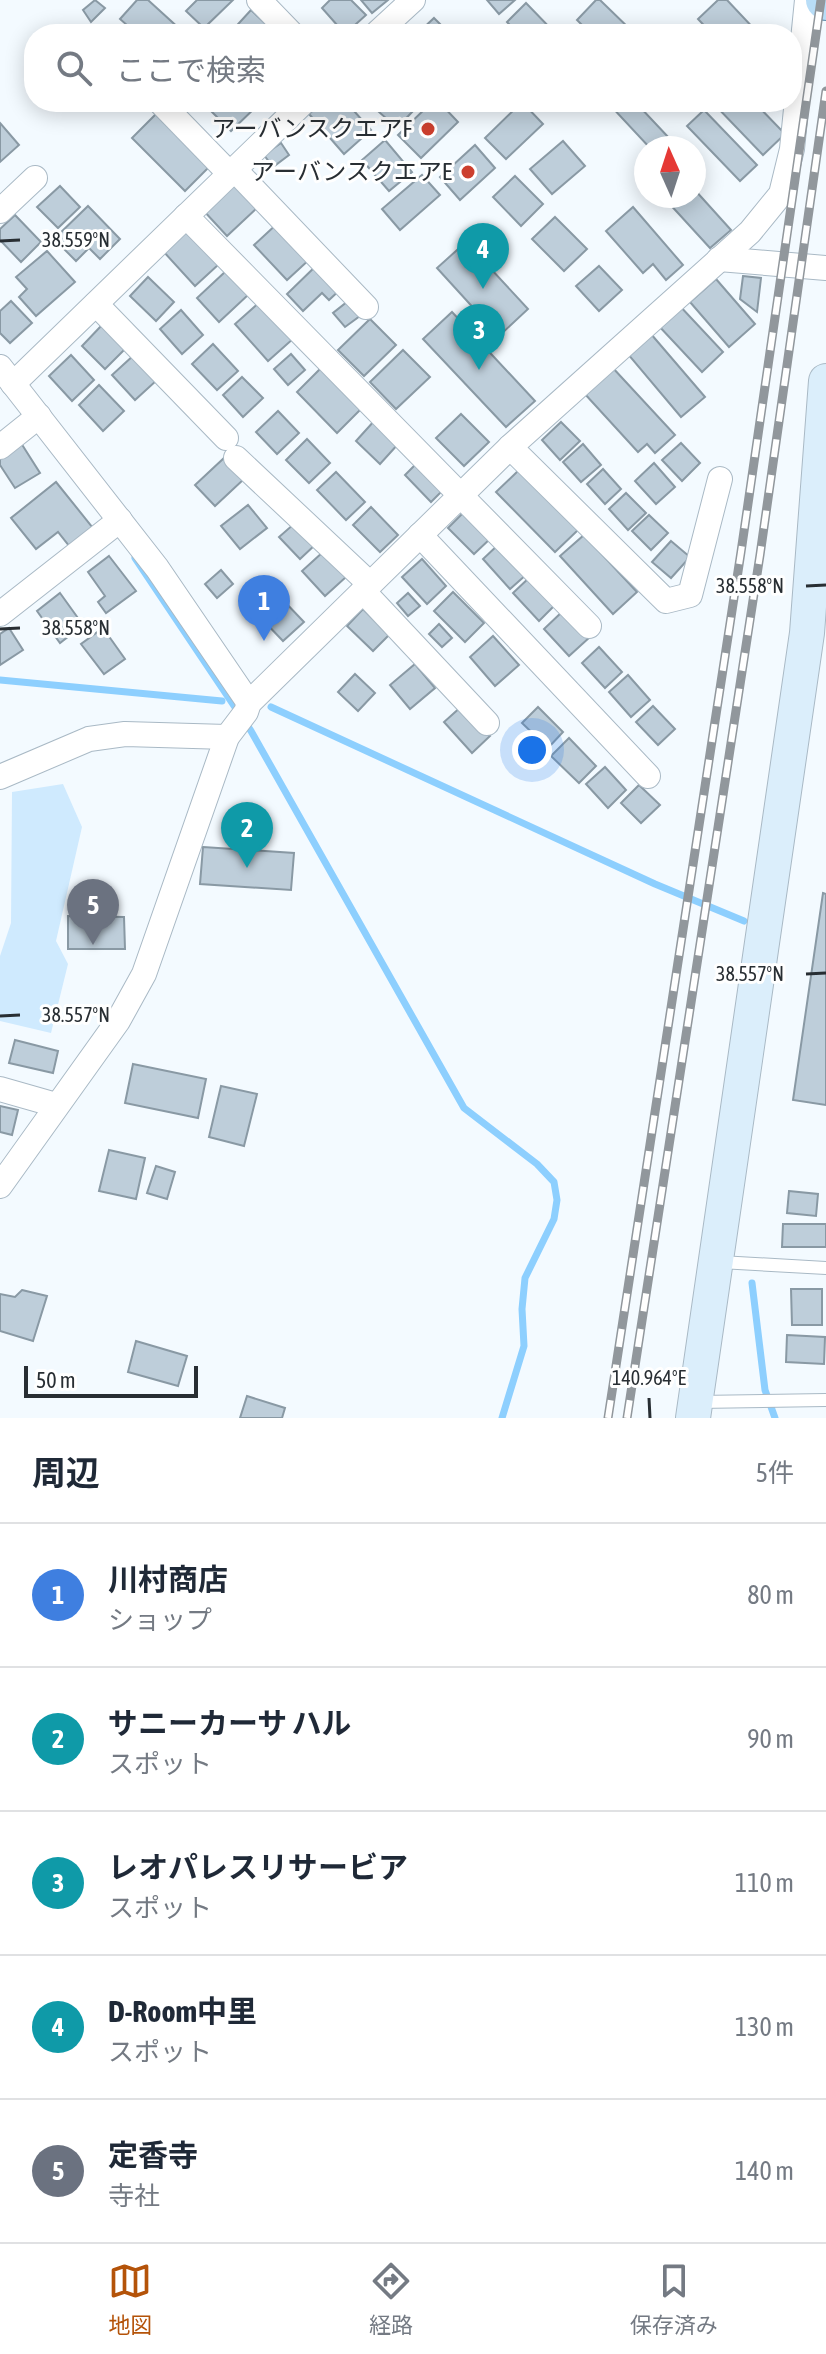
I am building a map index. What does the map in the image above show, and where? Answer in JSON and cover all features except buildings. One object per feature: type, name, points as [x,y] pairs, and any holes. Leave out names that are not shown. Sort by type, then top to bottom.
[{"type":"street","points":[[259,0],[282,24]]},
{"type":"street","points":[[387,24],[413,0]]},
{"type":"street","points":[[802,50],[807,0]]},
{"type":"street","points":[[170,112],[366,307]]},
{"type":"street","points":[[239,718],[157,568],[115,524],[32,421],[6,375],[96,304],[294,112]]},
{"type":"street","points":[[0,1186],[118,1021],[144,974],[239,718],[510,447],[750,232],[781,194],[792,149],[796,112]]},
{"type":"street","points":[[0,211],[35,178]]},
{"type":"street","points":[[186,216],[589,626]]},
{"type":"street","points":[[719,259],[826,268]]},
{"type":"street","points":[[96,304],[367,587],[487,723]]},
{"type":"street","points":[[694,1410],[817,616],[826,381]]},
{"type":"street","points":[[0,447],[32,421]]},
{"type":"street","points":[[510,447],[666,601],[690,595],[720,479]]},
{"type":"street","points":[[0,614],[115,524]]},
{"type":"street","points":[[420,535],[648,776]]},
{"type":"street","points":[[0,777],[89,739],[239,718]]},
{"type":"street","points":[[0,1089],[56,1105]]},
{"type":"lane","points":[[717,1262],[826,1268]]},
{"type":"lane","points":[[694,1410],[826,1400]]},
{"type":"shaded area","points":[[63,784],[82,827],[56,941],[68,964],[51,1033],[0,1021],[0,956],[11,923],[12,792]]},
{"type":"waterway","points":[[135,558],[251,731],[464,1108],[537,1164],[554,1182],[557,1200],[554,1219],[525,1278],[522,1309],[524,1346],[502,1418]]},
{"type":"waterway","points":[[0,680],[222,701]]},
{"type":"waterway","points":[[271,707],[655,884],[744,921]]},
{"type":"waterway","points":[[752,1283],[765,1390],[775,1418]]},
{"type":"railway","points":[[608,1418],[741,552],[821,0]]},
{"type":"railway","points":[[627,1418],[760,555],[826,91]]},
{"type":"place","name":"アーバンスクエアF","points":[[428,129]]},
{"type":"place","name":"アーバンスクエアE","points":[[468,172]]},
{"type":"place","name":"D-Room中里","points":[[483,289]]},
{"type":"place","name":"レオパレスリサービア","points":[[479,370]]},
{"type":"place","name":"川村商店","points":[[264,641]]},
{"type":"place","name":"サニーカーサ ハル","points":[[247,868]]},
{"type":"place","name":"定香寺","points":[[93,945]]}]
